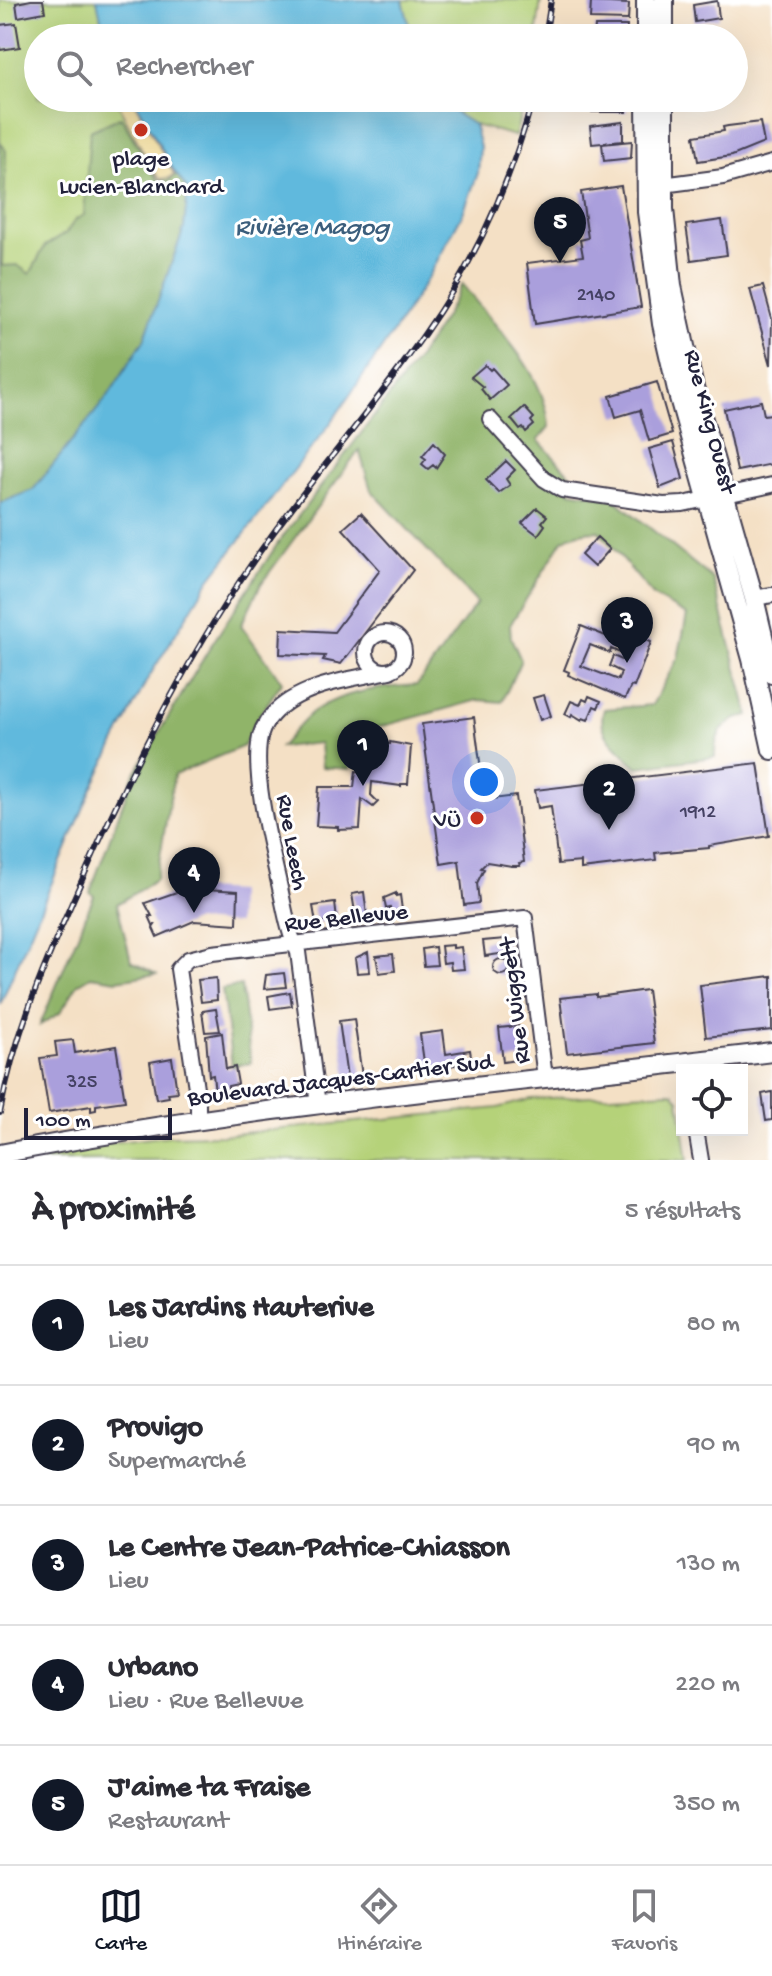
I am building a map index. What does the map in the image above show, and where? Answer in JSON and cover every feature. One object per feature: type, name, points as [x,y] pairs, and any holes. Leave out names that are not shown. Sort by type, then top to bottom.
[{"type":"main road","points":[[646,0],[646,24]]},
{"type":"main road","points":[[664,0],[664,24]]},
{"type":"main road","name":"Rue King Ouest","points":[[647,112],[655,186],[681,332],[716,496],[768,708],[772,750]]},
{"type":"main road","name":"Rue King Ouest","points":[[655,186],[663,112]]},
{"type":"main road","name":"Rue King Ouest","points":[[716,496],[763,597],[772,674]]},
{"type":"main road","name":"Boulevard Jacques-Cartier Sud","points":[[8,1152],[135,1128],[772,1052]]},
{"type":"main road","points":[[748,1065],[772,1063]]},
{"type":"main road","name":"Boulevard Jacques-Cartier Sud","points":[[545,1078],[565,1085],[676,1073]]},
{"type":"street","points":[[655,186],[728,176],[772,163]]},
{"type":"street","points":[[490,419],[544,479],[562,490],[663,505],[772,485]]},
{"type":"street","name":"Rue Leech","points":[[318,1105],[298,952],[266,823],[258,759],[259,740],[272,714],[302,695],[333,684],[390,671]]},
{"type":"street","name":"Rue Bellevue","points":[[198,1120],[198,1101],[178,969],[182,962],[194,956],[525,918]]},
{"type":"street","name":"Rue Wiggett","points":[[525,918],[545,1078]]},
{"type":"street","points":[[697,1136],[701,1160]]},
{"type":"green space","points":[[0,0],[97,0],[102,24],[24,24],[24,112],[141,112],[176,174],[0,503]]},
{"type":"green space","points":[[403,0],[541,0],[538,24],[409,24]]},
{"type":"green space","points":[[454,112],[521,112],[515,136],[474,125]]},
{"type":"green space","points":[[121,117],[158,181],[169,181],[176,174],[188,190],[184,228],[144,340],[108,396],[33,490],[0,503],[0,141],[6,151],[2,266],[17,265],[30,274],[45,246],[66,233],[75,220],[84,215],[90,131]]},
{"type":"green space","points":[[462,284],[516,351],[538,387],[549,427],[538,440],[574,479],[570,491],[613,498],[713,579],[749,715],[727,724],[719,734],[715,757],[638,767],[611,741],[603,726],[604,709],[652,705],[678,658],[687,615],[654,597],[599,531],[594,531],[563,540],[510,625],[511,638],[521,660],[502,702],[478,700],[354,734],[350,769],[322,767],[320,743],[280,747],[305,719],[325,704],[364,691],[417,685],[477,603],[371,490],[359,450],[261,584],[241,625],[282,682],[255,722],[244,746],[174,775],[156,880],[117,904],[131,961],[156,974],[117,980],[91,976],[78,984],[60,1013],[40,1025],[94,896],[90,892],[133,776],[212,644],[278,543],[418,358]]},
{"type":"green space","points":[[241,986],[251,1063],[232,1066],[222,989]]},
{"type":"green space","points":[[674,1093],[676,1136],[684,1136],[688,1160],[11,1160],[168,1136],[223,1135],[498,1108],[531,1099]]},
{"type":"sand","name":"plage Lucien-Blanchard","points":[[122,112],[141,112],[174,174],[170,178],[160,179]]},
{"type":"water","points":[[97,0],[403,0],[409,24],[102,24]]},
{"type":"water","name":"Rivière Magog","points":[[141,112],[454,112],[474,125],[480,147],[478,173],[463,213],[429,276],[330,424],[209,580],[147,680],[92,788],[0,1005],[0,503],[33,490],[108,396],[144,340],[184,228],[188,190]]},
{"type":"building","points":[[43,0],[45,12],[18,17],[16,3]]},
{"type":"building","points":[[717,1],[719,18],[695,22],[693,5]]},
{"type":"building","points":[[591,2],[629,4],[628,20],[590,19]]},
{"type":"building","points":[[16,23],[20,47],[0,50],[0,25]]},
{"type":"building","points":[[623,122],[623,141],[592,144],[590,126]]},
{"type":"building","points":[[760,122],[764,143],[732,156],[698,161],[694,136],[724,131],[723,127]]},
{"type":"building","points":[[632,141],[631,158],[604,161],[602,144]]},
{"type":"building","points":[[621,186],[641,307],[535,324],[527,263],[583,256],[580,240],[588,238],[581,192]]},
{"type":"building","points":[[722,220],[727,255],[691,260],[686,225]]},
{"type":"building","points":[[763,286],[772,319],[771,365],[750,289]]},
{"type":"building","points":[[485,365],[490,370],[492,368],[507,385],[490,400],[481,389],[483,387],[471,377]]},
{"type":"building","points":[[657,382],[672,434],[649,441],[640,410],[616,417],[610,396]]},
{"type":"building","points":[[761,401],[764,415],[772,414],[772,464],[737,471],[724,409]]},
{"type":"building","points":[[524,407],[534,418],[531,421],[534,425],[526,432],[523,428],[520,430],[511,419]]},
{"type":"building","points":[[434,442],[445,454],[436,468],[433,465],[428,469],[422,464],[426,459],[422,456]]},
{"type":"building","points":[[673,442],[683,479],[660,488],[649,449]]},
{"type":"building","points":[[506,461],[515,470],[506,479],[510,485],[499,493],[486,480]]},
{"type":"building","points":[[537,508],[547,516],[538,535],[522,523]]},
{"type":"building","points":[[361,513],[413,570],[341,664],[323,660],[325,656],[280,654],[281,629],[334,632],[380,570],[343,529]]},
{"type":"building","points":[[597,537],[610,549],[594,567],[581,555]]},
{"type":"building","points":[[581,626],[613,639],[615,634],[630,641],[626,650],[630,652],[636,636],[651,642],[634,687],[631,686],[625,699],[568,675],[569,672],[564,670]],"holes":[[[590,645],[610,653],[611,649],[627,656],[622,660],[613,656],[609,666],[621,672],[618,680],[581,666]]]},
{"type":"building","points":[[544,695],[551,716],[540,720],[533,698]]},
{"type":"building","points":[[589,696],[601,701],[598,708],[594,706],[588,720],[565,714],[571,701],[580,705]]},
{"type":"building","name":"VÜ","points":[[474,717],[485,800],[516,796],[524,862],[519,863],[520,866],[512,866],[487,862],[481,868],[484,869],[477,883],[479,903],[464,905],[459,861],[441,864],[422,724]]},
{"type":"building","points":[[390,742],[411,746],[408,784],[372,782],[371,795],[378,802],[373,807],[362,799],[360,829],[338,830],[338,827],[316,826],[319,787],[354,787],[356,771],[366,772],[368,743]]},
{"type":"building","points":[[758,763],[769,836],[709,848],[655,853],[656,860],[581,869],[581,862],[558,864],[551,806],[538,808],[535,790]]},
{"type":"building","points":[[188,888],[238,891],[237,924],[194,921],[157,937],[145,903]]},
{"type":"building","points":[[364,892],[367,916],[356,918],[352,894]]},
{"type":"building","points":[[396,893],[396,896],[400,895],[402,910],[391,912],[390,908],[386,909],[384,898]]},
{"type":"building","points":[[335,903],[337,920],[316,923],[313,906]]},
{"type":"building","points":[[505,939],[507,953],[485,956],[483,941]]},
{"type":"building","points":[[453,945],[453,948],[461,947],[464,969],[451,970],[450,962],[443,963],[441,946]]},
{"type":"building","points":[[435,947],[437,965],[424,966],[422,949]]},
{"type":"building","points":[[368,952],[370,972],[357,973],[355,958]]},
{"type":"building","points":[[393,954],[395,971],[379,973],[376,956]]},
{"type":"building","points":[[498,959],[504,959],[509,967],[507,973],[498,975],[493,970],[493,964]]},
{"type":"building","points":[[284,973],[286,987],[264,989],[266,975]]},
{"type":"building","points":[[772,976],[772,1030],[706,1037],[700,985]]},
{"type":"building","points":[[216,978],[217,1000],[201,1002],[198,980]]},
{"type":"building","points":[[647,990],[654,1043],[567,1053],[560,998]]},
{"type":"building","points":[[290,992],[292,1006],[270,1009],[268,996]]},
{"type":"building","points":[[216,1009],[220,1031],[205,1032],[202,1011]]},
{"type":"building","points":[[354,1019],[362,1076],[347,1078],[339,1021]]},
{"type":"building","points":[[519,1026],[523,1059],[503,1062],[499,1028]]},
{"type":"building","points":[[443,1031],[446,1054],[470,1050],[472,1063],[425,1069],[420,1034]]},
{"type":"building","points":[[222,1033],[226,1069],[235,1067],[238,1084],[215,1092],[213,1075],[209,1076],[206,1036]]},
{"type":"building","points":[[73,1040],[75,1053],[116,1046],[125,1101],[96,1105],[96,1110],[91,1111],[91,1106],[49,1113],[40,1058],[57,1056],[55,1042]]},
{"type":"building","points":[[172,1058],[177,1092],[156,1099],[150,1062]]},
{"type":"building","points":[[772,1092],[772,1120],[766,1121],[762,1094]]},
{"type":"railway","points":[[547,24],[551,0]]},
{"type":"railway","points":[[0,1113],[14,1053],[45,966],[145,746],[191,660],[243,576],[407,359],[460,278],[490,220],[529,112]]},
{"type":"place","name":"plage Lucien-Blanchard","points":[[141,130]]},
{"type":"place","name":"J'aime ta Fraise","points":[[560,263]]},
{"type":"place","name":"Le Centre Jean-Patrice-Chiasson","points":[[627,663]]},
{"type":"place","name":"Les Jardins Hauterive","points":[[363,786]]},
{"type":"place","name":"VÜ","points":[[477,818]]},
{"type":"place","name":"Provigo","points":[[609,830]]},
{"type":"place","name":"Urbano","points":[[194,913]]}]
